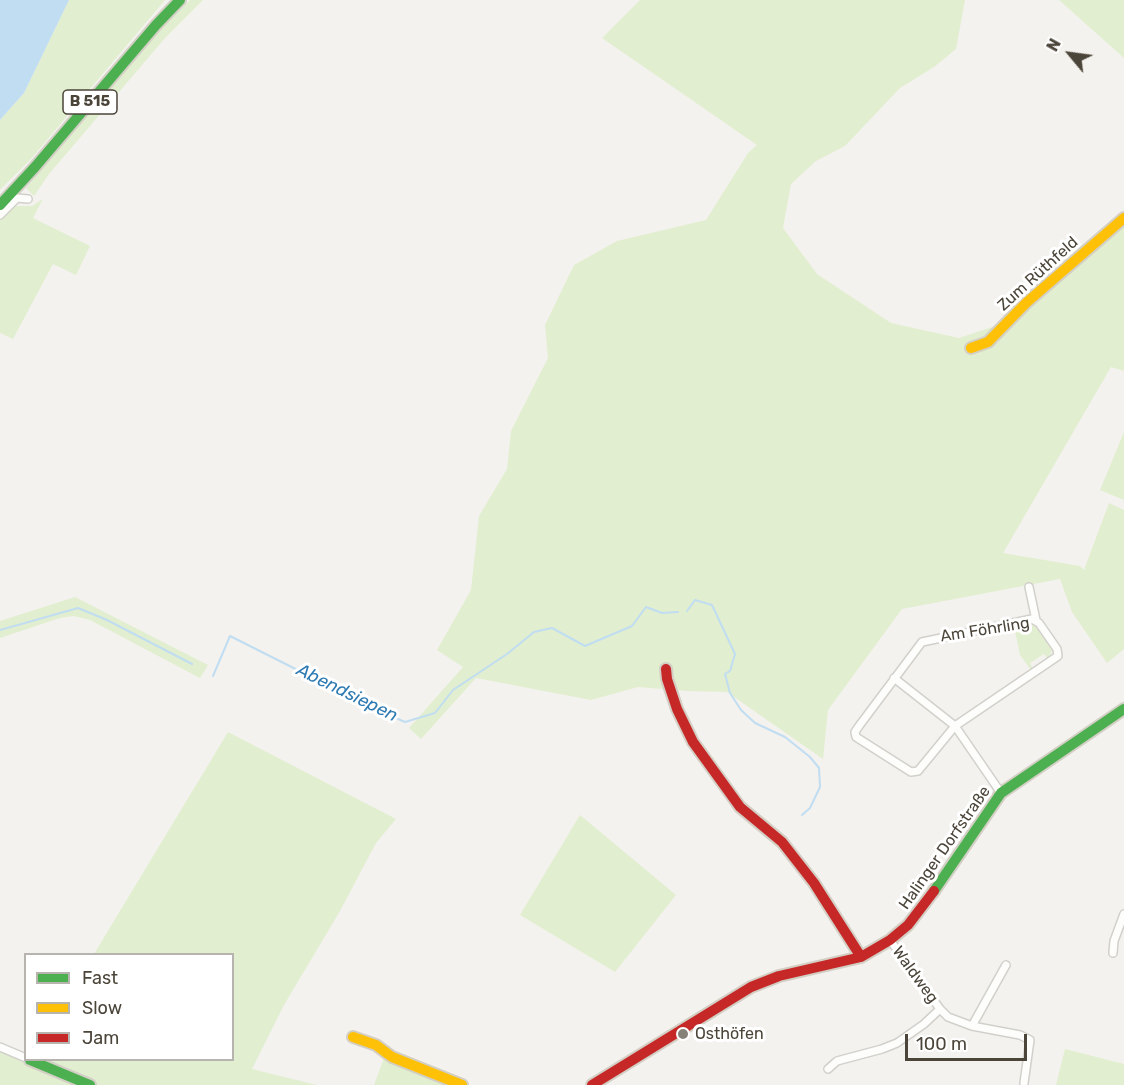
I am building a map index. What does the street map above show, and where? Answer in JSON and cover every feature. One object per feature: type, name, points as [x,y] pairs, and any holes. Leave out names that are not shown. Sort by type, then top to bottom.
[{"type":"street","name":"B 515","points":[[0,205],[180,0]]},
{"type":"street","points":[[0,215],[17,198],[28,199]]},
{"type":"street","name":"Zum Rüthfeld","points":[[971,348],[988,342],[1031,298],[1124,218]]},
{"type":"street","points":[[1029,586],[1036,620]]},
{"type":"street","name":"Am Föhrling","points":[[1036,620],[1057,649],[1058,656],[955,726],[921,768],[915,772],[858,739],[855,734],[859,726],[918,646],[926,640],[1036,620]]},
{"type":"street","points":[[666,669],[667,680],[677,709],[693,742],[740,807],[782,842],[808,875],[861,957]]},
{"type":"street","points":[[894,678],[955,726],[1001,793]]},
{"type":"street","name":"Halinger Dorfstraße","points":[[592,1085],[751,987],[779,976],[861,957],[890,940],[908,925],[923,906],[1001,793],[1124,709]]},
{"type":"street","points":[[1113,953],[1114,941],[1124,914]]},
{"type":"street","name":"Waldweg","points":[[890,940],[940,1009],[957,1022],[1020,1035],[1030,1040],[1024,1083]]},
{"type":"street","points":[[972,1026],[1006,965]]},
{"type":"street","points":[[828,1069],[837,1061],[897,1043],[924,1024],[940,1009]]},
{"type":"street","points":[[353,1037],[376,1045],[392,1057],[462,1085]]},
{"type":"street","points":[[0,1047],[24,1057]]},
{"type":"street","points":[[35,1061],[90,1085]]},
{"type":"green space","points":[[69,0],[165,0],[31,159],[0,190],[0,120],[24,93]]},
{"type":"green space","points":[[190,0],[203,0],[166,37],[49,174],[34,196],[26,188],[159,31]]},
{"type":"green space","points":[[640,0],[965,0],[956,49],[934,67],[900,88],[845,146],[816,161],[791,184],[783,228],[817,274],[891,323],[959,338],[998,325],[1124,222],[1124,371],[1111,367],[1003,553],[1080,566],[1084,570],[1109,503],[1124,510],[1124,649],[1107,663],[1072,612],[1060,579],[902,609],[828,710],[823,759],[727,692],[638,687],[591,700],[476,678],[421,739],[409,728],[463,667],[437,650],[471,590],[479,516],[507,469],[511,431],[548,358],[545,325],[574,265],[617,241],[706,220],[748,153],[757,145],[602,38]]},
{"type":"green space","points":[[1059,0],[1124,0],[1124,58]]},
{"type":"green space","points":[[43,199],[33,218],[90,246],[76,275],[53,264],[13,339],[0,333],[0,215],[9,206],[32,206]]},
{"type":"green space","points":[[1124,432],[1124,500],[1100,490]]},
{"type":"green space","points":[[75,597],[208,665],[200,678],[90,620],[74,616],[60,618],[0,638],[0,621]]},
{"type":"green space","points":[[1030,623],[1036,625],[1052,651],[1048,659],[1044,654],[1030,663],[1033,669],[1031,670],[1020,655],[1014,626]]},
{"type":"green space","points":[[228,732],[396,819],[376,843],[340,911],[284,1005],[252,1069],[317,1085],[0,1085],[0,1050],[24,1058],[24,1061],[234,1061],[234,953],[95,953]]},
{"type":"green space","points":[[580,815],[676,895],[615,972],[520,915]]},
{"type":"green space","points":[[1065,1049],[1124,1064],[1124,1085],[1056,1085]]},
{"type":"green space","points":[[384,1058],[427,1074],[454,1085],[374,1085]]},
{"type":"water","points":[[0,0],[69,0],[24,93],[0,120]]},
{"type":"waterway","name":"Abendsiepen","points":[[687,611],[695,600],[712,605],[735,654],[730,671],[725,674],[730,693],[741,710],[755,723],[785,737],[810,757],[819,768],[820,787],[810,808],[802,815]]},
{"type":"waterway","name":"Abendsiepen","points":[[213,676],[230,636],[405,722],[435,713],[453,690],[507,654],[534,632],[552,628],[585,646],[632,626],[646,607],[662,613],[678,612]]},
{"type":"waterway","name":"Abendsiepen","points":[[0,630],[78,608],[107,620],[192,664]]},
{"type":"traffic: fast","points":[[0,205],[180,0]]},
{"type":"traffic: fast","points":[[934,891],[1001,793],[1124,709]]},
{"type":"traffic: fast","points":[[32,1061],[90,1085]]},
{"type":"traffic: slow","points":[[971,348],[988,342],[1026,303],[1124,218]]},
{"type":"traffic: slow","points":[[353,1037],[376,1045],[392,1057],[462,1085]]},
{"type":"traffic: jam","points":[[666,669],[677,709],[693,742],[740,807],[782,842],[814,883],[861,957]]},
{"type":"traffic: jam","points":[[592,1085],[751,987],[779,976],[861,957],[890,940],[908,925],[934,891]]},
{"type":"place","name":"Osthöfen","points":[[683,1034]]}]
